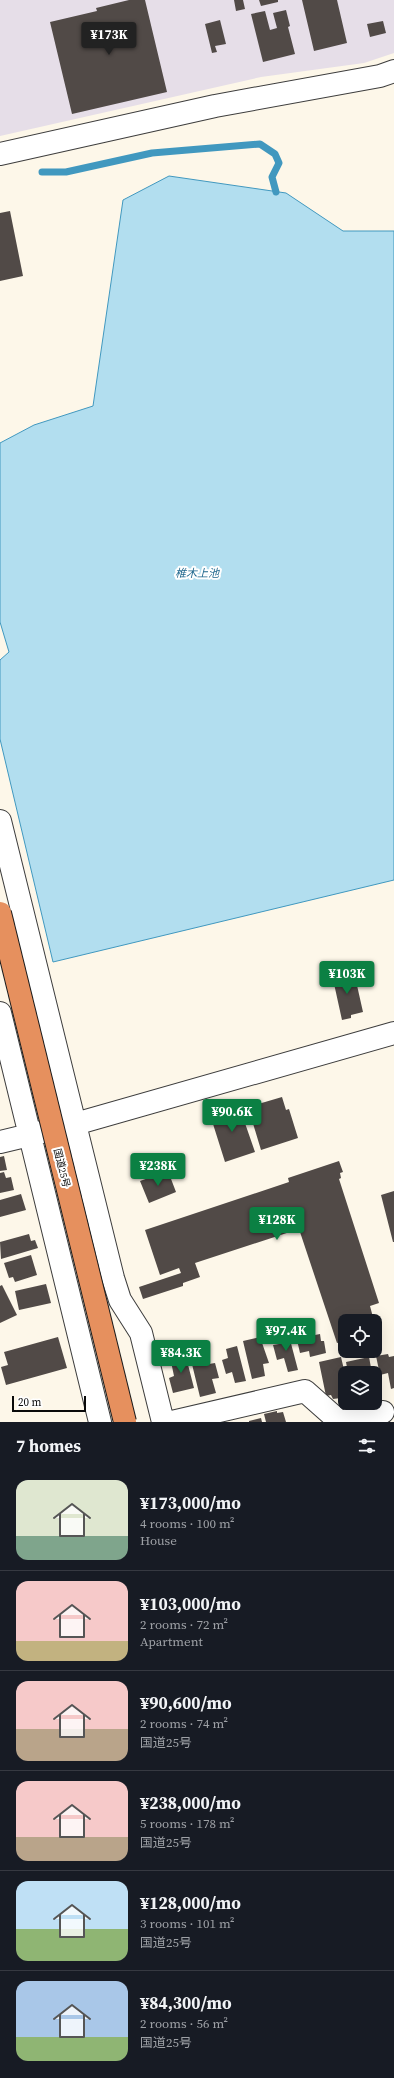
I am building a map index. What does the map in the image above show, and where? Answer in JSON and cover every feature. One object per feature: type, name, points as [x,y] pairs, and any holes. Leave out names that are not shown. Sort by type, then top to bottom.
[{"type":"highway","name":"国道25号","points":[[0,913],[125,1422]]},
{"type":"street","points":[[0,154],[215,106],[380,76],[394,71]]},
{"type":"street","points":[[0,821],[113,1278],[120,1300],[141,1333],[163,1422]]},
{"type":"street","points":[[0,1013],[100,1422]]},
{"type":"street","points":[[0,1142],[74,1124],[394,1033]]},
{"type":"street","points":[[68,1289],[113,1278]]},
{"type":"street","points":[[172,1422],[305,1391],[340,1422],[383,1412]]},
{"type":"shaded area","points":[[0,0],[394,0],[394,53],[364,63],[261,77],[0,136]]},
{"type":"water","name":"椎木上池","points":[[169,176],[286,193],[343,231],[394,231],[394,880],[53,962],[0,739],[0,660],[9,652],[0,622],[0,443],[34,425],[93,406],[123,200]]},
{"type":"building","points":[[129,0],[145,0],[167,92],[72,114],[50,22],[97,11],[96,8]]},
{"type":"building","points":[[234,0],[243,0],[245,9],[236,11]]},
{"type":"building","points":[[259,0],[278,0],[278,2],[261,6]]},
{"type":"building","points":[[302,0],[337,0],[347,43],[314,51]]},
{"type":"building","points":[[286,10],[290,26],[288,27],[295,54],[263,62],[251,14],[265,11],[270,30],[277,28],[273,13]]},
{"type":"building","points":[[220,20],[226,44],[215,46],[217,52],[212,53],[205,24]]},
{"type":"building","points":[[383,21],[386,33],[370,37],[367,24]]},
{"type":"building","points":[[10,211],[23,276],[0,281],[0,213]]},
{"type":"building","points":[[333,969],[335,976],[354,972],[363,1012],[351,1015],[351,1018],[342,1020],[331,970]]},
{"type":"building","points":[[282,1097],[286,1110],[289,1109],[298,1138],[261,1150],[248,1107]]},
{"type":"building","points":[[238,1103],[255,1152],[225,1162],[213,1124],[217,1123],[213,1111]]},
{"type":"building","points":[[4,1156],[7,1170],[0,1171],[0,1157]]},
{"type":"building","points":[[339,1161],[343,1172],[340,1173],[341,1178],[339,1179],[379,1303],[370,1306],[372,1314],[338,1314],[338,1343],[299,1229],[195,1263],[200,1277],[183,1283],[183,1286],[143,1299],[139,1287],[181,1273],[179,1268],[160,1275],[145,1230],[289,1182],[288,1178]]},
{"type":"building","points":[[168,1171],[176,1192],[149,1203],[140,1181]]},
{"type":"building","points":[[4,1172],[6,1178],[11,1177],[14,1190],[0,1193],[0,1173]]},
{"type":"building","points":[[394,1191],[394,1242],[393,1242],[381,1195]]},
{"type":"building","points":[[21,1194],[26,1210],[0,1217],[0,1200]]},
{"type":"building","points":[[29,1234],[31,1241],[35,1240],[38,1248],[1,1259],[0,1242]]},
{"type":"building","points":[[31,1255],[37,1275],[15,1282],[13,1277],[9,1278],[4,1263]]},
{"type":"building","points":[[46,1284],[51,1303],[19,1310],[15,1291]]},
{"type":"building","points":[[2,1285],[17,1315],[0,1323],[0,1286]]},
{"type":"building","points":[[307,1324],[310,1336],[320,1334],[321,1341],[324,1341],[326,1353],[310,1357],[309,1351],[300,1353],[294,1327]]},
{"type":"building","points":[[288,1332],[298,1370],[288,1372],[284,1358],[277,1360],[273,1345],[279,1344],[277,1335]]},
{"type":"building","points":[[58,1337],[67,1368],[6,1385],[1,1367],[8,1365],[4,1352]]},
{"type":"building","points":[[260,1337],[269,1363],[263,1364],[265,1376],[252,1379],[243,1341]]},
{"type":"building","points":[[237,1346],[246,1381],[235,1383],[232,1372],[226,1374],[222,1360],[228,1358],[226,1349]]},
{"type":"building","points":[[206,1351],[209,1364],[215,1363],[219,1378],[212,1379],[216,1393],[200,1397],[190,1356]]},
{"type":"building","points":[[185,1353],[194,1388],[173,1393],[169,1378],[174,1376],[170,1357]]},
{"type":"building","points":[[388,1354],[389,1357],[394,1356],[394,1388],[391,1389],[388,1373],[382,1374],[382,1366],[378,1366],[376,1358],[382,1358],[382,1355]]},
{"type":"building","points":[[341,1358],[343,1366],[338,1366],[338,1398],[333,1399],[331,1395],[326,1396],[319,1362]]},
{"type":"building","points":[[369,1358],[371,1366],[347,1366],[346,1362]]},
{"type":"building","points":[[277,1411],[277,1413],[283,1412],[286,1422],[266,1422],[264,1414]]},
{"type":"building","points":[[261,1418],[262,1422],[249,1422],[249,1421]]},
{"type":"waterway","points":[[42,172],[66,172],[152,153],[260,144],[275,154],[279,163],[272,177],[276,192]]}]
